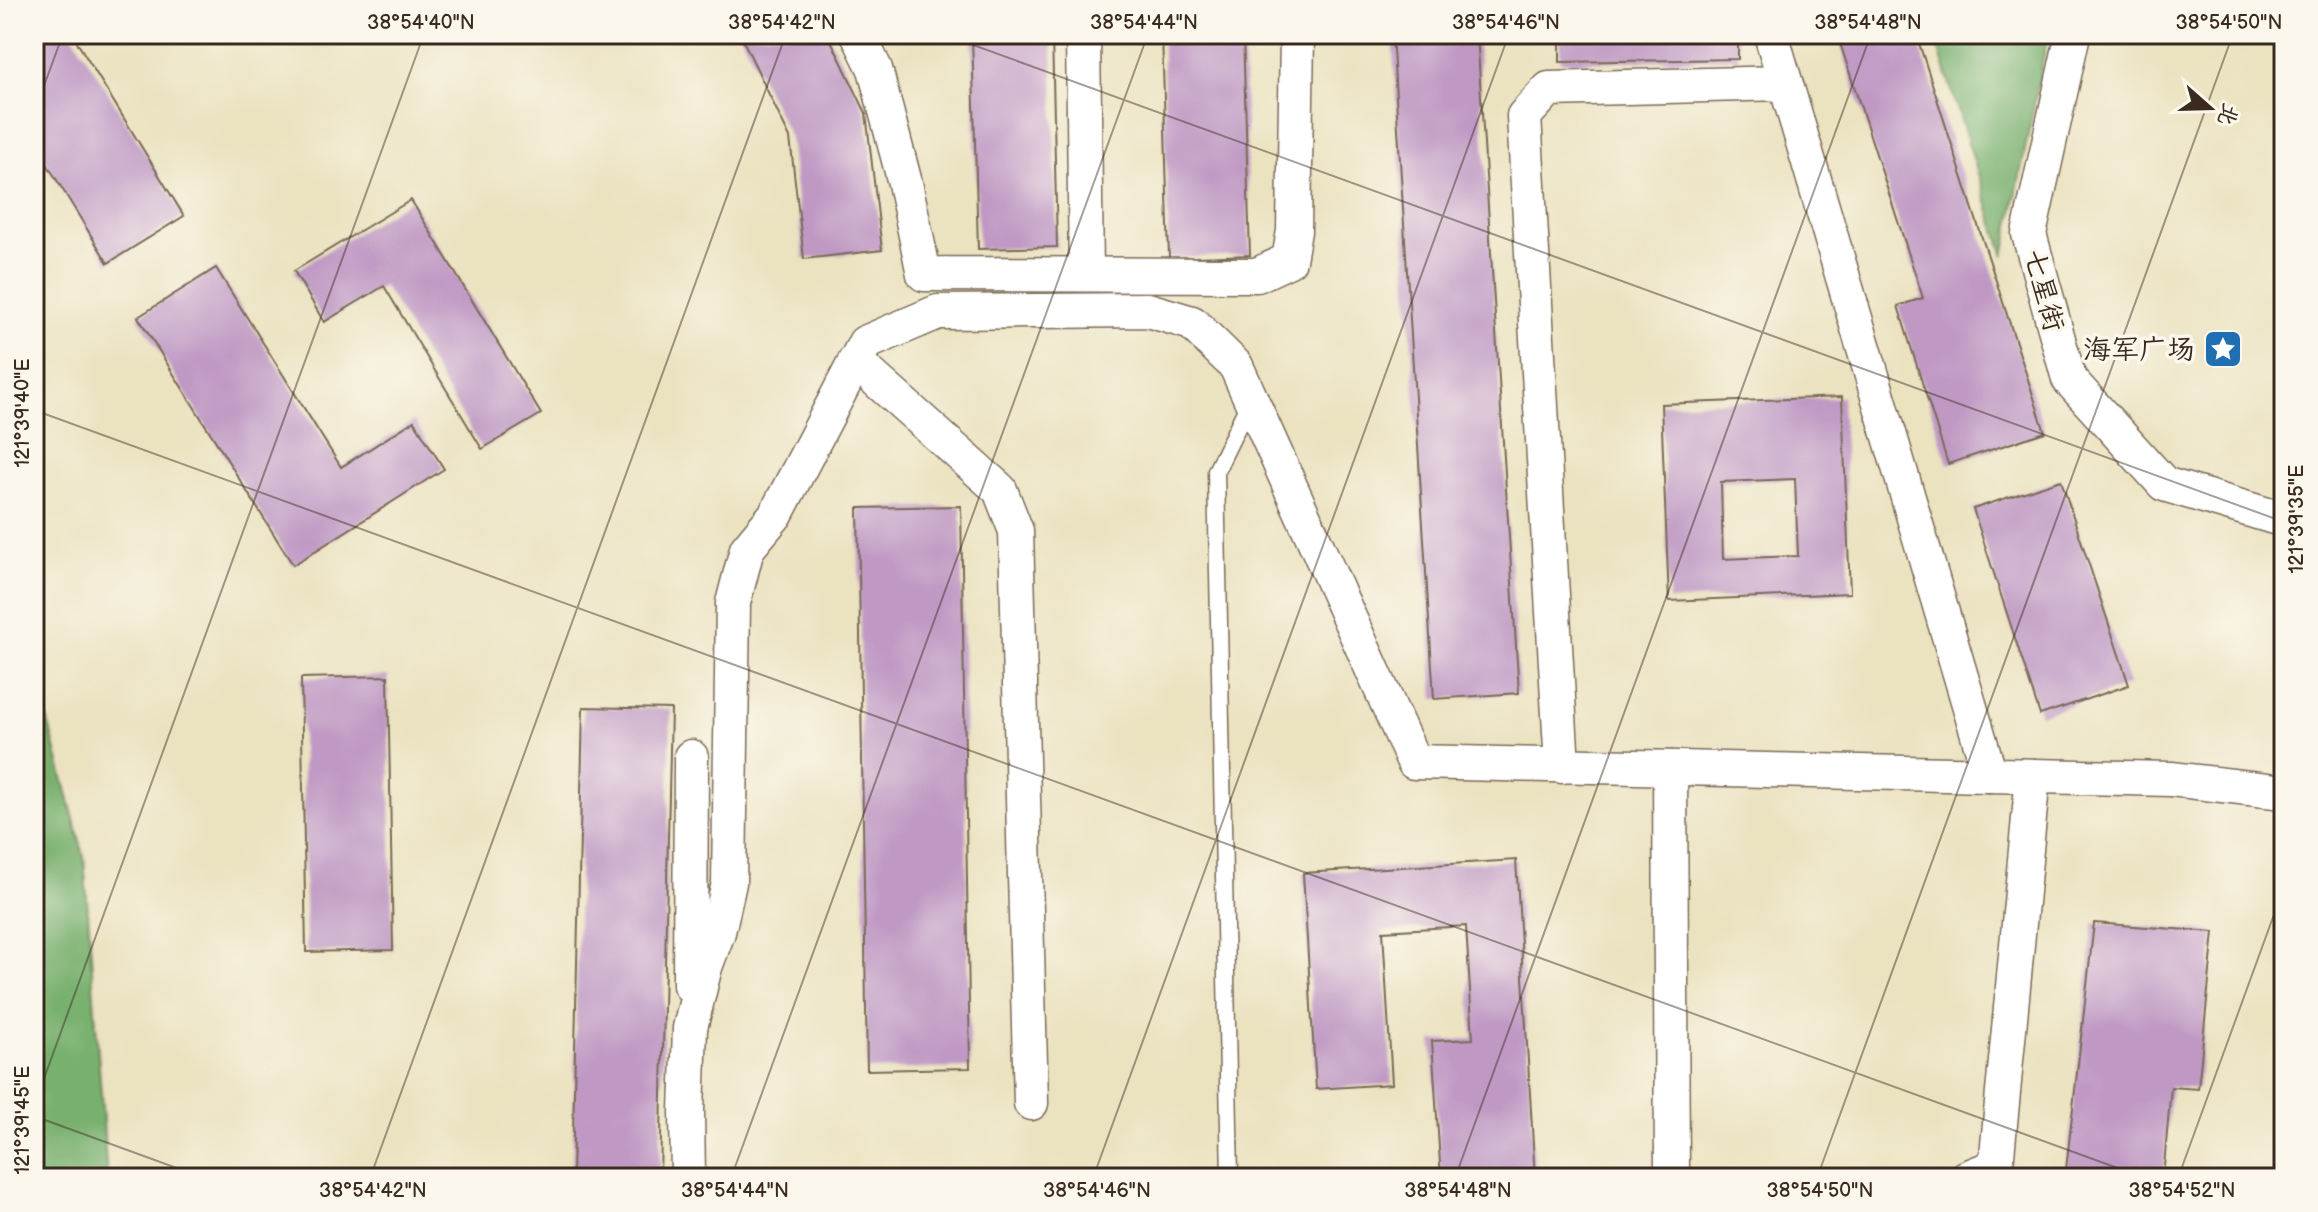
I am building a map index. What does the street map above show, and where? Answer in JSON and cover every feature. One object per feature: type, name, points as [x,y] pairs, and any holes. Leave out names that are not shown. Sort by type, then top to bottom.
[{"type":"street","points":[[858,34],[875,69],[905,183],[924,274],[1257,275],[1289,260],[1294,231],[1297,34]]},
{"type":"street","points":[[1083,34],[1086,274]]},
{"type":"street","points":[[1771,34],[1990,775]]},
{"type":"street","name":"七星街","points":[[2073,34],[2029,234],[2069,379],[2164,484],[2284,520]]},
{"type":"street","points":[[1562,766],[1524,116],[1549,89],[1785,83]]},
{"type":"street","points":[[690,1028],[729,883],[733,603],[747,549],[776,514],[865,343],[938,312],[1148,310],[1192,323],[1236,366],[1414,762],[2171,779],[2284,792]]},
{"type":"street","points":[[855,361],[1000,490],[1016,531],[1031,1103]]},
{"type":"street","points":[[688,1178],[691,757]]},
{"type":"street","points":[[1670,768],[1672,1178]]},
{"type":"street","points":[[1966,1178],[1996,1166],[2033,776]]},
{"type":"lane","points":[[1230,1178],[1216,471],[1251,399]]},
{"type":"green space","points":[[1934,34],[2048,34],[2004,256]]},
{"type":"green space","points":[[34,668],[84,857],[107,1178],[34,1178]]},
{"type":"building","points":[[45,34],[72,34],[184,216],[108,263],[34,143],[34,41]]},
{"type":"building","points":[[740,34],[828,34],[866,113],[882,250],[804,259],[790,138]]},
{"type":"building","points":[[972,34],[1052,34],[1057,247],[978,249]]},
{"type":"building","points":[[1162,34],[1243,34],[1250,255],[1169,258]]},
{"type":"building","points":[[1392,34],[1477,34],[1519,693],[1434,699]]},
{"type":"building","points":[[1560,34],[1738,34],[1738,59],[1560,62]]},
{"type":"building","points":[[1837,34],[1916,34],[2045,432],[1948,464],[1898,306],[1923,298]]},
{"type":"building","points":[[411,200],[541,414],[482,449],[384,286],[324,322],[294,271]]},
{"type":"building","points":[[216,268],[341,467],[414,421],[444,469],[293,565],[138,317]]},
{"type":"building","points":[[1842,397],[1850,593],[1669,601],[1661,404]],"holes":[[[1795,479],[1798,556],[1723,559],[1721,482]]]},
{"type":"building","points":[[2061,480],[2129,685],[2040,715],[1973,509]]},
{"type":"building","points":[[961,506],[970,1068],[867,1070],[858,508]]},
{"type":"building","points":[[388,676],[393,950],[306,952],[301,678]]},
{"type":"building","points":[[583,707],[671,709],[660,1178],[572,1178]]},
{"type":"building","points":[[1516,860],[1535,1178],[1441,1178],[1432,1041],[1473,1039],[1466,926],[1383,931],[1392,1084],[1316,1089],[1303,873]]},
{"type":"building","points":[[2094,923],[2214,932],[2198,1089],[2171,1087],[2163,1178],[2065,1178]]},
{"type":"place","name":"海军广场","points":[[2223,349]]}]
